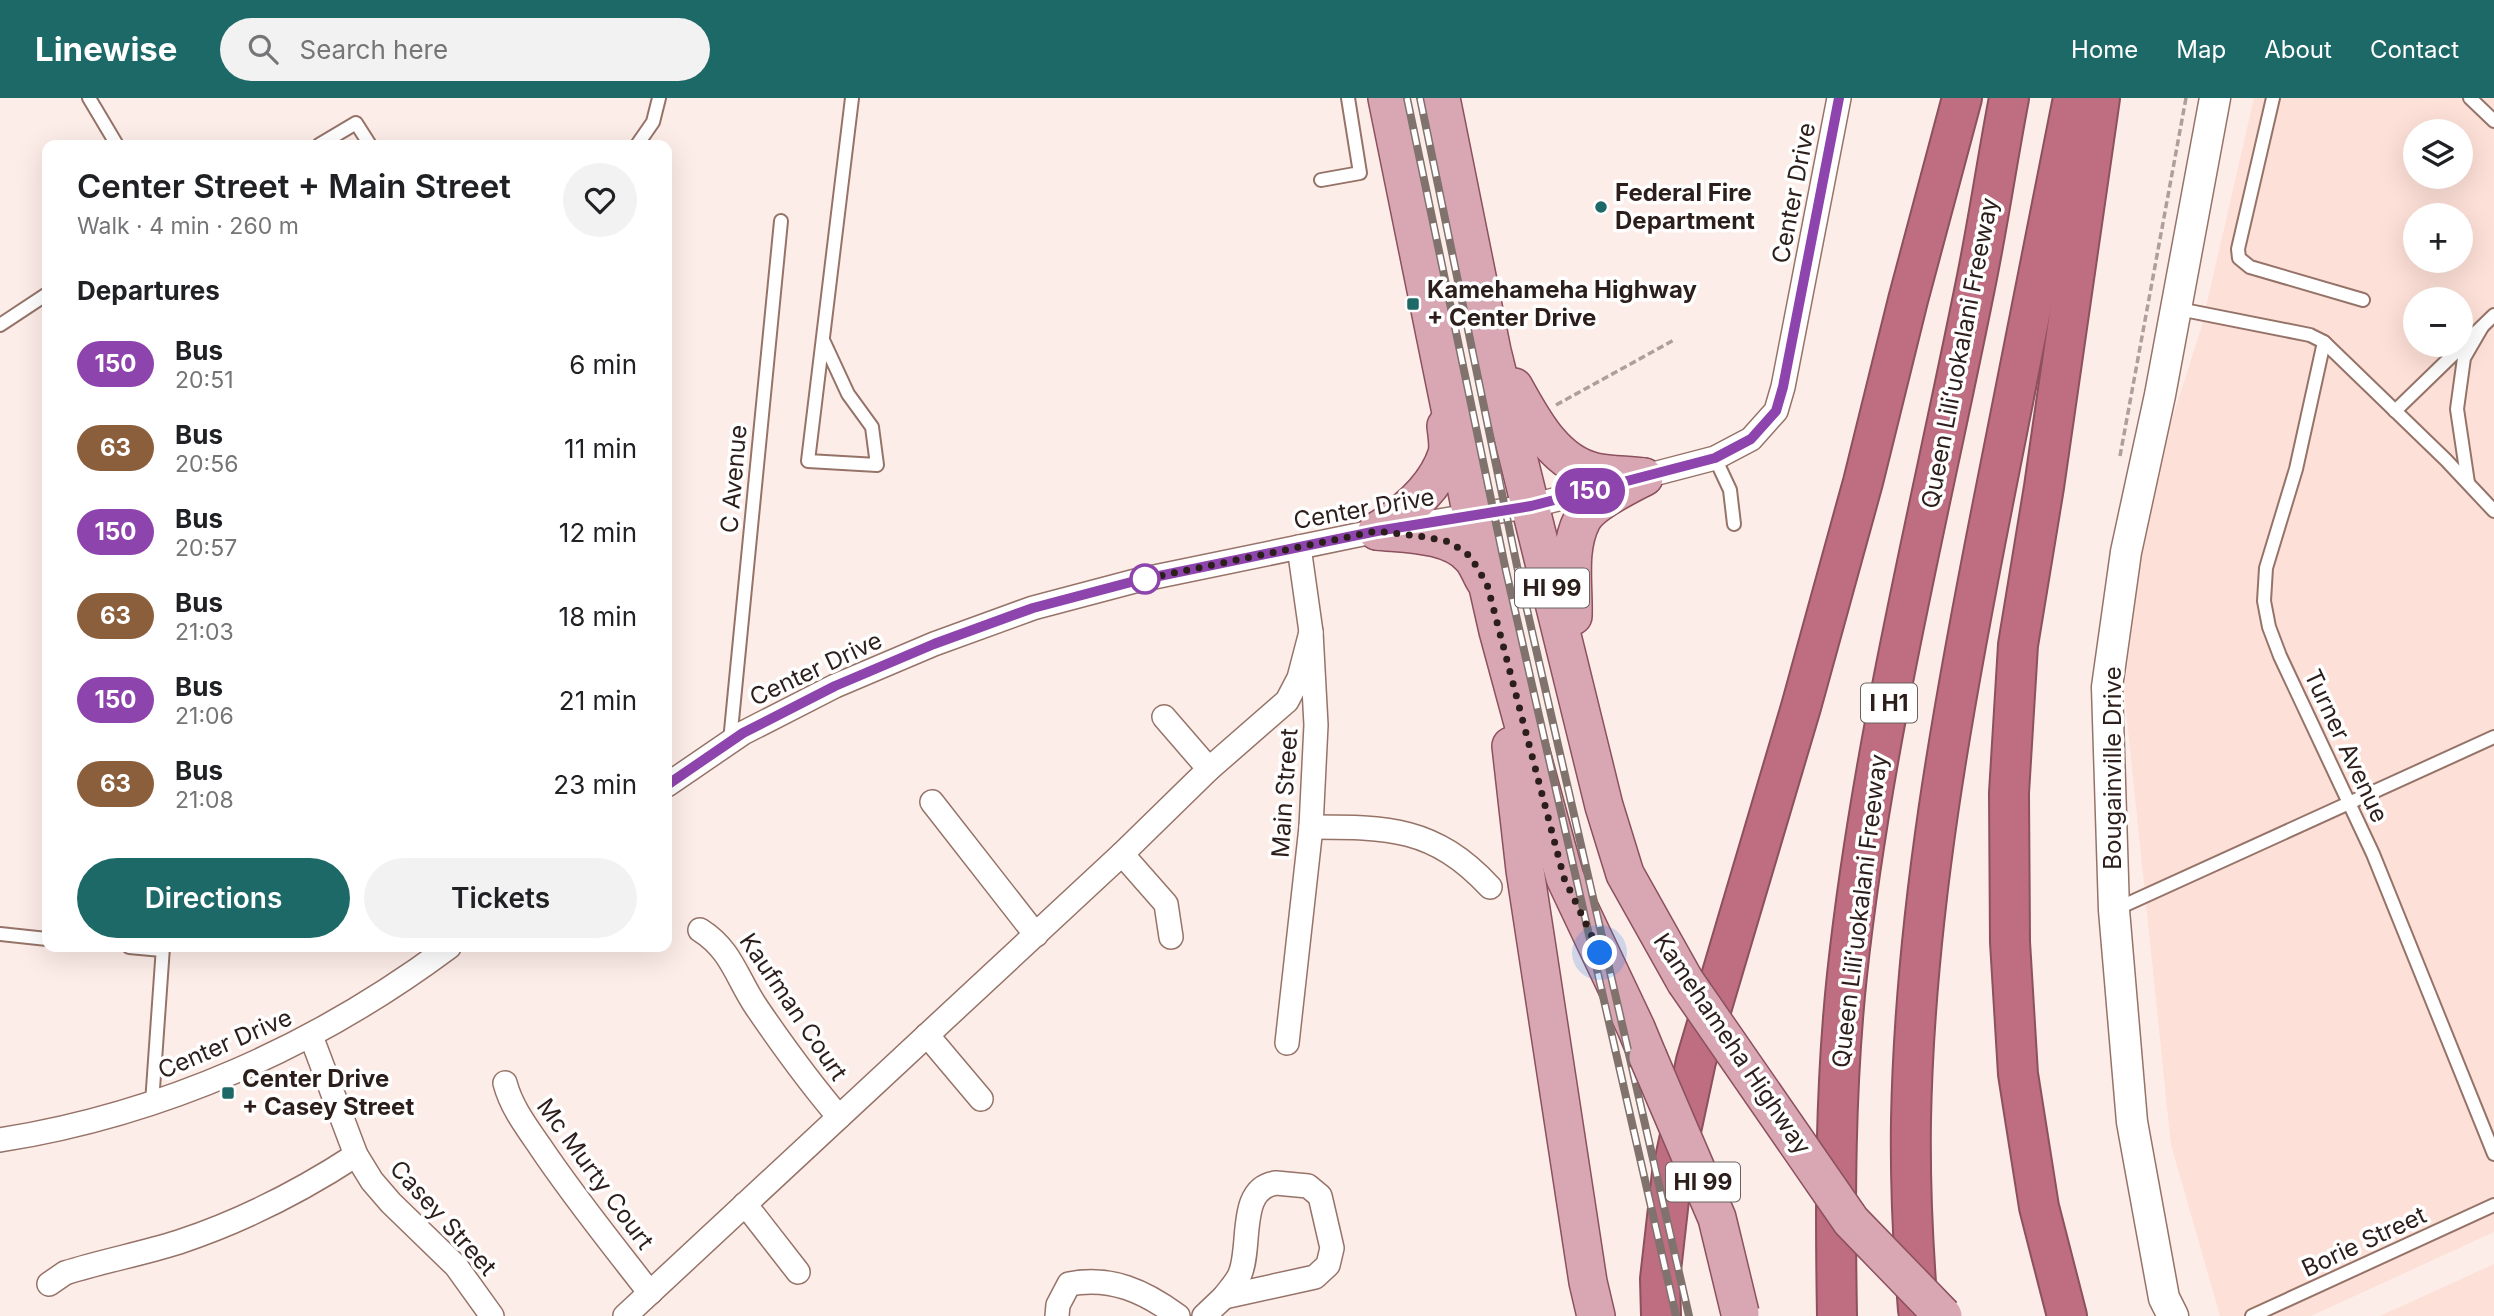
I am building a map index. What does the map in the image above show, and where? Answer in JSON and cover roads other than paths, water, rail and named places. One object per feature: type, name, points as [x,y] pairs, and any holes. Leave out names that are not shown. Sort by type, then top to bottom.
[{"type":"highway","points":[[1661,1316],[1660,1279],[1672,1173],[1696,1061],[1809,680],[1962,98]]},
{"type":"highway","name":"Queen Liliʻuokalani Freeway","points":[[1837,1316],[1835,1221],[1839,1082],[1847,977],[1864,844],[1878,757],[1976,285],[2008,98]]},
{"type":"highway","name":"I H1","points":[[1916,1316],[1911,1120],[1927,895],[1944,772],[1969,627],[2073,98]]},
{"type":"highway","points":[[2067,1316],[2039,1207],[2025,1124],[2014,1023],[2010,943],[2009,793],[2018,645],[2100,98]]},
{"type":"highway","points":[[2010,943],[2025,1067],[2040,1156],[2055,1226],[2080,1316]]},
{"type":"highway","points":[[1672,1173],[1678,1255],[1676,1316]]},
{"type":"main road","name":"HI 99","points":[[1387,98],[1487,584],[1564,878],[1636,1028],[1717,1218],[1740,1314]]},
{"type":"main road","name":"Kamehameha Highway","points":[[1441,98],[1492,351],[1604,806],[1625,874],[1685,981],[1916,1316]]},
{"type":"main road","points":[[1492,351],[1540,432],[1566,458],[1592,472],[1644,477]]},
{"type":"main road","points":[[1377,531],[1405,513],[1433,481],[1447,453],[1444,369]]},
{"type":"main road","points":[[1572,670],[1572,551],[1582,518],[1601,502],[1644,477]]},
{"type":"main road","points":[[1377,531],[1450,542],[1470,556],[1487,584]]},
{"type":"main road","points":[[1498,631],[1525,870],[1595,1316]]},
{"type":"main road","points":[[1851,1221],[1943,1316]]},
{"type":"street","name":"Center Drive","points":[[672,782],[743,733],[835,686],[934,644],[1033,608],[1135,581],[1377,531],[1531,506],[1715,458],[1751,439],[1776,411],[1783,387],[1839,98]]},
{"type":"street","name":"Bougainville Drive","points":[[2173,1316],[2164,1298],[2132,1122],[2114,910],[2108,687],[2126,552],[2160,395],[2215,98]]},
{"type":"street","name":"Main Street","points":[[1287,1043],[1311,827],[1316,724],[1311,632],[1299,547]]},
{"type":"street","points":[[625,1316],[1036,935],[1209,769],[1287,701],[1299,678],[1311,632]]},
{"type":"street","points":[[1164,717],[1209,769]]},
{"type":"street","points":[[932,802],[1036,935]]},
{"type":"street","points":[[1311,827],[1369,827],[1415,835],[1456,856],[1490,887]]},
{"type":"street","points":[[1122,854],[1166,904],[1171,937]]},
{"type":"street","name":"Kaufman Court","points":[[700,930],[715,939],[728,955],[750,998],[798,1069],[839,1117]]},
{"type":"street","name":"Center Drive","points":[[0,1140],[48,1133],[152,1103],[237,1072],[311,1036],[377,997],[442,952]]},
{"type":"street","points":[[928,1035],[981,1099]]},
{"type":"street","name":"Casey Street","points":[[311,1036],[356,1155],[372,1181],[456,1266],[492,1316]]},
{"type":"street","name":"Mc Murty Court","points":[[505,1083],[509,1098],[560,1177],[650,1293]]},
{"type":"street","points":[[49,1283],[65,1273],[180,1241],[227,1224],[316,1182],[356,1155]]},
{"type":"street","points":[[1204,1316],[1240,1277],[1246,1255],[1250,1204],[1255,1193],[1264,1185],[1276,1183],[1305,1185],[1315,1190],[1323,1203],[1332,1248],[1330,1261],[1325,1269],[1315,1277],[1224,1297]]},
{"type":"street","points":[[745,1204],[798,1272]]},
{"type":"street","points":[[1057,1316],[1058,1305],[1069,1284],[1090,1280],[1139,1292],[1178,1316]]},
{"type":"lane","points":[[89,98],[114,140]]},
{"type":"lane","points":[[640,140],[653,122],[659,98]]},
{"type":"lane","points":[[823,340],[848,394],[872,427],[877,465],[808,461],[852,98]]},
{"type":"lane","points":[[1321,180],[1360,173],[1348,98]]},
{"type":"lane","points":[[2273,98],[2238,249],[2239,258],[2250,267],[2363,300]]},
{"type":"lane","points":[[2470,98],[2494,121]]},
{"type":"lane","points":[[327,140],[356,123],[367,140]]},
{"type":"lane","name":"C Avenue","points":[[730,741],[781,221]]},
{"type":"lane","points":[[0,325],[42,297]]},
{"type":"lane","points":[[2174,308],[2310,335],[2323,342],[2494,511]]},
{"type":"lane","points":[[2395,411],[2494,315]]},
{"type":"lane","points":[[2468,483],[2457,409],[2464,358],[2482,327]]},
{"type":"lane","name":"Turner Avenue","points":[[2323,342],[2296,470],[2266,568],[2264,601],[2269,627],[2280,656],[2350,803],[2494,1154]]},
{"type":"lane","points":[[1715,458],[1730,490],[1734,524]]},
{"type":"lane","points":[[2114,910],[2494,737]]},
{"type":"lane","points":[[0,934],[42,938]]},
{"type":"lane","points":[[152,1103],[163,952]]},
{"type":"lane","name":"Borie Street","points":[[2252,1316],[2494,1206]]},
{"type":"railway","points":[[1407,98],[1506,571],[1676,1316]]},
{"type":"railway","points":[[1420,98],[1517,566],[1689,1316]]},
{"type":"place","name":"Federal Fire Department","points":[[1601,207]]},
{"type":"place","name":"Kamehameha Highway + Center Drive","points":[[1413,304]]},
{"type":"place","name":"Center Drive + Casey Street","points":[[228,1093]]}]
